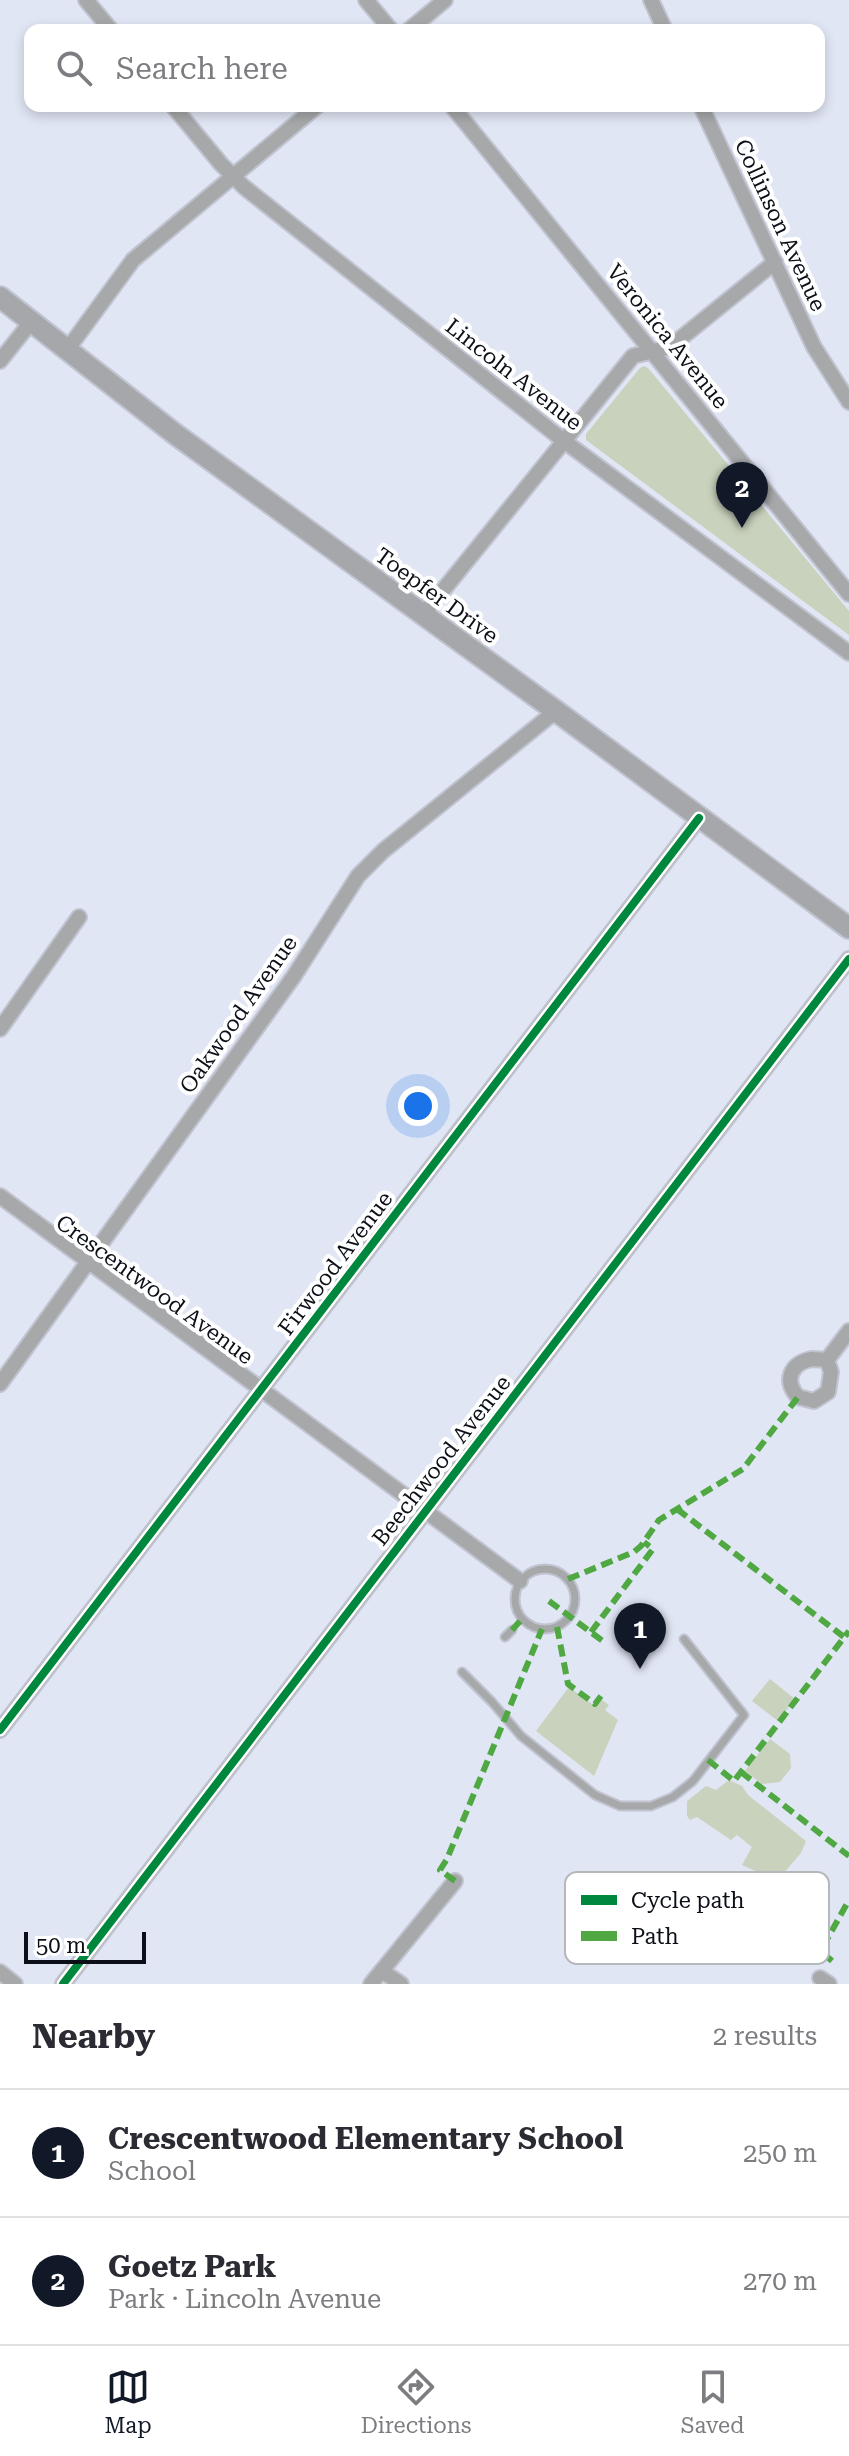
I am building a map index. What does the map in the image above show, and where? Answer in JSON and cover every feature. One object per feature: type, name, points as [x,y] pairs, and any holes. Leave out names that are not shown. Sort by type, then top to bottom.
[{"type":"street","points":[[86,0],[106,24]]},
{"type":"street","points":[[366,0],[386,24]]},
{"type":"street","points":[[416,24],[445,0]]},
{"type":"street","points":[[651,0],[662,24]]},
{"type":"street","name":"Lincoln Avenue","points":[[178,112],[232,176],[564,441],[849,653]]},
{"type":"street","points":[[67,350],[133,260],[310,112]]},
{"type":"street","name":"Veronica Avenue","points":[[457,112],[849,594]]},
{"type":"street","name":"Collinson Avenue","points":[[704,112],[814,347],[849,402]]},
{"type":"street","points":[[423,615],[633,356],[670,347],[775,262]]},
{"type":"street","name":"Toepfer Drive","points":[[0,297],[175,434],[849,928]]},
{"type":"street","points":[[0,361],[31,322]]},
{"type":"street","name":"Oakwood Avenue","points":[[0,1384],[294,976],[358,876],[383,851],[556,711]]},
{"type":"street","name":"Firwood Avenue","points":[[0,1730],[699,818]]},
{"type":"street","points":[[0,1029],[79,917]]},
{"type":"street","name":"Beechwood Avenue","points":[[63,1984],[849,959]]},
{"type":"street","name":"Crescentwood Avenue","points":[[0,1196],[86,1263],[520,1581]]},
{"type":"street","points":[[827,1360],[849,1331]]},
{"type":"street","points":[[371,1984],[455,1881]]},
{"type":"street","points":[[382,1971],[401,1984]]},
{"type":"street","points":[[0,1972],[15,1984]]},
{"type":"lane","points":[[544,1569],[568,1579],[574,1591],[575,1605],[570,1616],[557,1627],[546,1630],[533,1627],[522,1619],[516,1607],[515,1594],[520,1581],[530,1573],[544,1569]]},
{"type":"lane","points":[[505,1637],[512,1630]]},
{"type":"lane","points":[[462,1672],[521,1736],[595,1795],[620,1806],[651,1806],[673,1797],[693,1781],[744,1715],[684,1639]]},
{"type":"green space","points":[[644,366],[849,611],[849,635],[586,440],[586,434]]},
{"type":"green space","points":[[770,1679],[795,1699],[778,1721],[752,1701]]},
{"type":"green space","points":[[569,1687],[596,1707],[602,1700],[609,1705],[605,1710],[618,1720],[594,1776],[536,1731]]},
{"type":"green space","points":[[770,1739],[790,1754],[791,1768],[780,1782],[762,1784],[745,1771]]},
{"type":"green space","points":[[729,1780],[742,1786],[748,1795],[806,1841],[801,1853],[785,1872],[757,1872],[742,1865],[752,1847],[737,1835],[731,1840],[697,1817],[690,1820],[687,1801],[706,1786],[716,1790]]},
{"type":"marked path","points":[[568,1579],[634,1552],[659,1520],[743,1469],[798,1397]]},
{"type":"marked path","points":[[677,1509],[844,1637]]},
{"type":"marked path","points":[[591,1632],[653,1549],[644,1542]]},
{"type":"marked path","points":[[549,1601],[604,1642]]},
{"type":"marked path","points":[[512,1630],[522,1619]]},
{"type":"marked path","points":[[557,1627],[568,1684],[595,1704],[601,1696]]},
{"type":"marked path","points":[[455,1881],[440,1870],[542,1629]]},
{"type":"marked path","points":[[708,1760],[734,1781],[849,1631]]},
{"type":"marked path","points":[[741,1772],[849,1856]]},
{"type":"marked path","points":[[829,1936],[849,1900]]},
{"type":"marked path","points":[[829,1958],[832,1961]]},
{"type":"cycle path","points":[[0,1730],[699,818]]},
{"type":"cycle path","points":[[63,1984],[849,959]]},
{"type":"place","name":"Goetz Park","points":[[742,528]]},
{"type":"place","name":"Crescentwood Elementary School","points":[[640,1669]]}]
